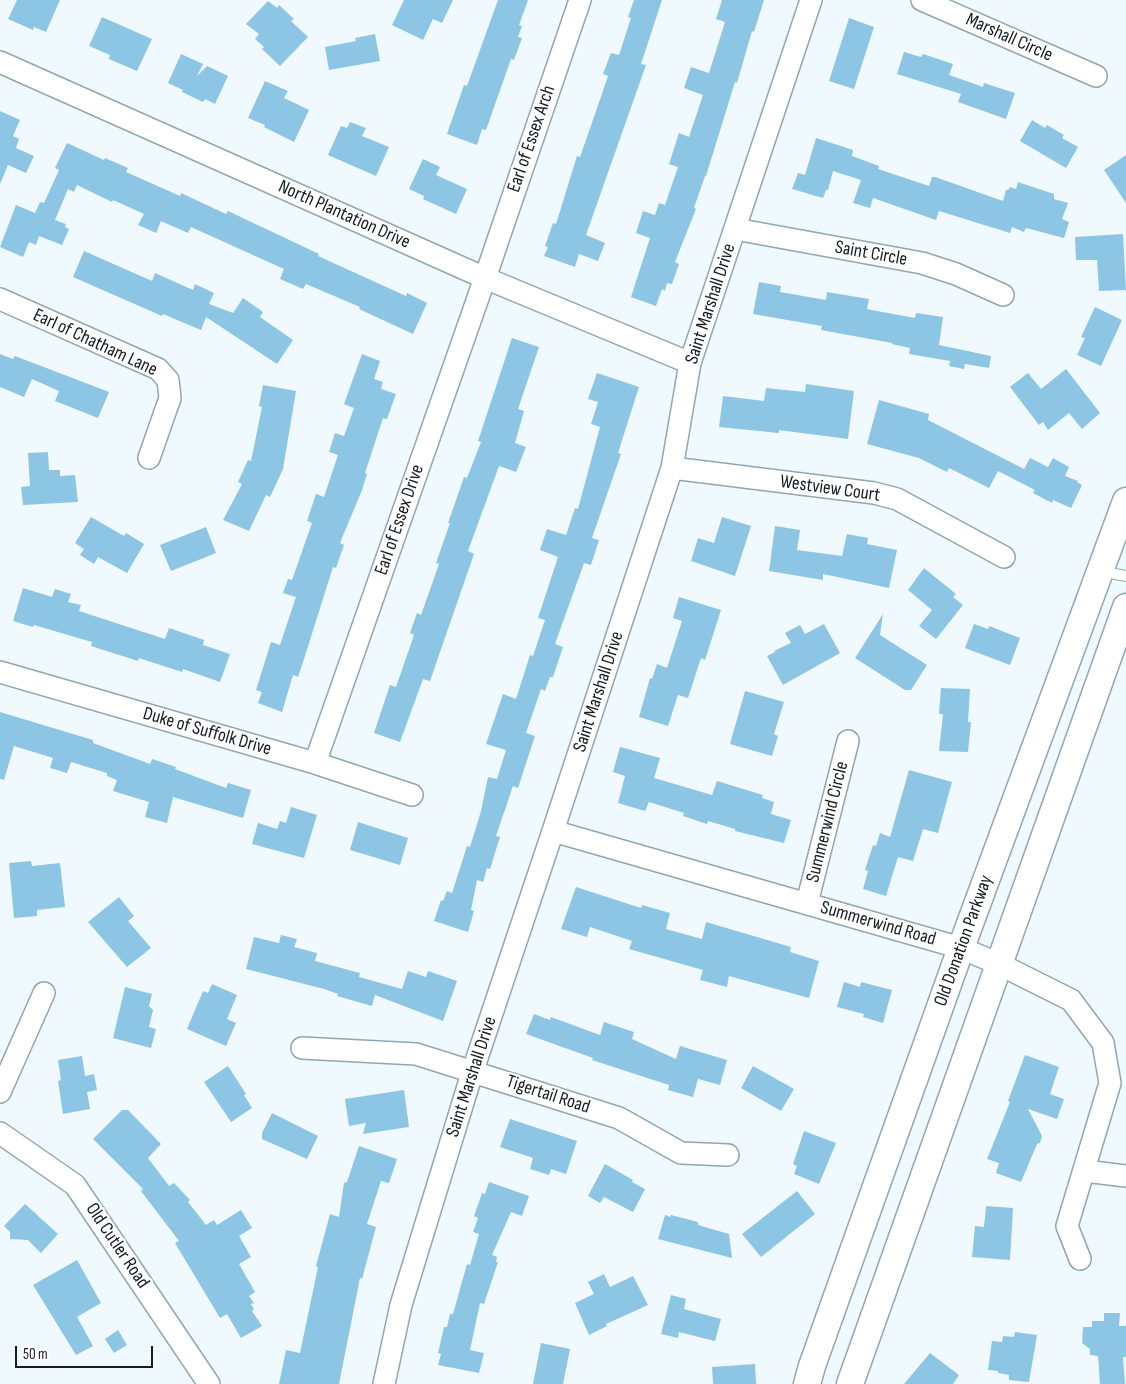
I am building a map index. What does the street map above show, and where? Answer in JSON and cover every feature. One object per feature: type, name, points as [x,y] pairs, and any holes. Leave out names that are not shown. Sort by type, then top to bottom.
[{"type":"street","name":"Earl of Essex Arch","points":[[485,278],[580,0]]},
{"type":"street","name":"Saint Marshall Drive","points":[[384,1384],[401,1305],[473,1070],[672,468],[690,363],[811,0]]},
{"type":"street","name":"Marshall Circle","points":[[922,0],[1096,76]]},
{"type":"street","name":"North Plantation Drive","points":[[0,62],[485,278],[690,363]]},
{"type":"street","name":"Saint Circle","points":[[735,229],[922,263],[956,274],[1003,295]]},
{"type":"street","name":"Earl of Essex Drive","points":[[315,763],[485,278]]},
{"type":"street","name":"Earl of Chatham Lane","points":[[0,300],[158,369],[168,380],[170,398],[149,458]]},
{"type":"street","name":"Westview Court","points":[[672,468],[874,493],[897,499],[1004,558]]},
{"type":"street","name":"Old Donation Parkway","points":[[808,1384],[812,1366],[961,948],[1126,501]]},
{"type":"street","points":[[850,1384],[1126,607]]},
{"type":"street","name":"Duke of Suffolk Drive","points":[[0,672],[315,763],[412,795]]},
{"type":"street","name":"Summerwind Circle","points":[[807,903],[848,740]]},
{"type":"street","name":"Summerwind Road","points":[[553,831],[961,948],[999,964],[1071,1000],[1104,1043],[1110,1083],[1067,1226],[1080,1259]]},
{"type":"street","points":[[0,1092],[44,993]]},
{"type":"street","name":"Tigertail Road","points":[[302,1048],[416,1054],[473,1070],[619,1118],[681,1153],[728,1156]]},
{"type":"street","name":"Old Cutler Road","points":[[0,1132],[76,1186],[209,1384]]},
{"type":"street","points":[[1085,1171],[1126,1176]]},
{"type":"lane","points":[[1100,571],[1126,576]]},
{"type":"building","points":[[17,0],[60,0],[46,32],[34,27],[33,30],[8,19]]},
{"type":"building","points":[[404,0],[453,0],[442,23],[433,19],[423,40],[392,25]]},
{"type":"building","points":[[498,0],[528,0],[519,25],[522,26],[518,37],[522,38],[514,60],[511,59],[486,130],[482,129],[477,145],[447,134],[464,85],[467,86]]},
{"type":"building","points":[[634,0],[662,0],[641,64],[646,65],[586,235],[605,243],[598,261],[579,254],[575,267],[544,256],[548,247],[545,246],[553,223],[556,224],[577,156],[580,157],[608,76],[603,74],[611,53],[619,55],[631,18],[628,17]]},
{"type":"building","points":[[722,0],[764,0],[694,208],[696,209],[675,262],[679,264],[672,284],[667,283],[665,291],[662,289],[656,306],[631,297],[650,238],[636,233],[643,211],[655,215],[659,203],[665,205],[678,167],[669,164],[679,133],[689,137],[703,95],[684,88],[691,67],[709,73],[725,22],[716,19]]},
{"type":"building","points":[[268,1],[277,8],[279,5],[294,19],[291,21],[308,37],[280,66],[262,49],[264,47],[255,39],[259,34],[246,24]]},
{"type":"building","points":[[102,17],[152,39],[137,71],[109,59],[110,55],[89,46]]},
{"type":"building","points":[[849,18],[874,27],[854,89],[829,81]]},
{"type":"building","points":[[375,34],[380,61],[329,70],[325,47],[356,41],[355,38]]},
{"type":"building","points":[[904,52],[921,57],[923,54],[953,64],[949,75],[983,87],[984,83],[1015,93],[1006,119],[958,102],[961,94],[897,74]]},
{"type":"building","points":[[181,54],[203,64],[197,76],[207,66],[228,76],[215,104],[205,99],[203,102],[168,83]]},
{"type":"building","points":[[265,81],[288,91],[284,98],[309,110],[294,142],[264,127],[265,125],[248,118]]},
{"type":"building","points":[[0,111],[20,120],[13,136],[19,139],[16,148],[34,156],[26,173],[8,165],[0,184]]},
{"type":"building","points":[[1032,120],[1045,128],[1047,125],[1064,135],[1062,138],[1078,147],[1066,168],[1020,141]]},
{"type":"building","points":[[350,122],[366,128],[362,136],[389,147],[376,176],[328,155],[341,126],[347,128]]},
{"type":"building","points":[[816,138],[853,150],[852,156],[879,166],[878,169],[929,186],[932,177],[935,177],[1003,201],[1006,190],[1010,187],[1016,189],[1018,182],[1054,194],[1054,199],[1068,203],[1062,219],[1069,222],[1064,238],[1026,228],[1024,232],[1012,227],[1010,233],[939,211],[936,220],[873,198],[870,208],[853,203],[861,180],[833,171],[828,190],[826,190],[823,198],[792,189],[798,173],[805,175]]},
{"type":"building","points":[[67,143],[104,160],[105,158],[128,168],[126,172],[180,196],[181,193],[226,214],[228,211],[319,254],[318,256],[406,296],[407,293],[427,303],[413,334],[359,309],[360,307],[306,284],[303,289],[280,279],[284,269],[191,227],[188,233],[161,221],[156,233],[138,225],[144,214],[113,200],[112,202],[77,185],[74,192],[68,189],[55,220],[66,224],[65,227],[69,229],[62,245],[39,236],[36,245],[29,242],[23,257],[0,247],[16,205],[35,213],[40,202],[44,203],[59,170],[55,168]]},
{"type":"building","points":[[1126,155],[1126,203],[1104,170]]},
{"type":"building","points":[[423,159],[440,167],[436,175],[467,189],[456,214],[423,199],[424,196],[409,189]]},
{"type":"building","points":[[1123,234],[1126,290],[1099,291],[1097,260],[1076,260],[1075,237]]},
{"type":"building","points":[[84,251],[152,281],[155,273],[193,290],[195,284],[214,293],[209,304],[233,313],[243,298],[263,312],[260,317],[293,340],[277,364],[206,317],[201,330],[163,314],[162,316],[73,277]]},
{"type":"building","points":[[759,282],[781,286],[780,292],[826,300],[827,292],[869,299],[867,309],[877,311],[915,318],[916,313],[943,317],[939,345],[991,356],[989,368],[965,364],[964,369],[949,366],[950,361],[909,354],[910,348],[892,343],[821,330],[822,326],[753,314]]},
{"type":"building","points":[[1095,307],[1122,320],[1101,366],[1077,355],[1085,338],[1081,337]]},
{"type":"building","points":[[512,338],[539,347],[518,409],[524,411],[515,443],[526,447],[516,472],[499,466],[468,551],[474,554],[430,681],[423,679],[400,742],[374,733],[390,685],[396,687],[414,635],[410,633],[417,613],[421,615],[439,564],[436,563],[450,523],[448,523],[464,477],[467,478],[481,442],[478,441]]},
{"type":"building","points":[[0,354],[13,359],[15,356],[109,392],[98,418],[55,401],[59,391],[32,379],[24,397],[0,387]]},
{"type":"building","points":[[362,354],[380,361],[374,379],[383,382],[381,389],[396,394],[387,419],[383,418],[365,473],[367,474],[362,490],[340,543],[344,545],[336,568],[333,567],[298,677],[293,675],[282,712],[258,703],[262,692],[256,690],[271,642],[280,645],[296,597],[283,593],[288,579],[292,580],[312,523],[307,521],[316,494],[324,497],[338,455],[329,452],[335,433],[344,436],[354,408],[344,404]]},
{"type":"building","points":[[1066,369],[1100,413],[1082,429],[1069,413],[1048,430],[1043,422],[1039,425],[1010,387],[1028,373],[1041,389]]},
{"type":"building","points":[[597,373],[639,387],[618,453],[621,454],[592,538],[599,540],[591,565],[584,563],[555,644],[563,647],[553,677],[550,677],[545,691],[541,689],[526,733],[535,736],[518,788],[513,786],[496,836],[500,837],[490,869],[487,868],[483,882],[477,880],[471,910],[474,911],[468,932],[434,921],[441,900],[443,901],[447,891],[452,893],[467,846],[470,847],[481,811],[488,777],[497,779],[506,750],[486,744],[503,694],[516,699],[530,655],[533,656],[545,620],[538,618],[558,557],[540,550],[547,529],[566,535],[575,508],[578,509],[600,427],[591,424],[598,402],[588,399]]},
{"type":"building","points":[[806,384],[854,391],[848,439],[779,430],[779,433],[719,427],[723,396],[764,401],[766,388],[805,392]]},
{"type":"building","points":[[263,385],[296,391],[283,469],[270,497],[266,495],[249,531],[223,520],[242,484],[238,482],[248,460],[251,461],[262,407],[259,406]]},
{"type":"building","points":[[879,400],[929,414],[928,420],[1024,469],[1030,458],[1048,467],[1053,458],[1069,467],[1065,476],[1078,481],[1082,485],[1071,508],[1053,500],[1052,503],[1033,493],[1035,490],[998,471],[989,488],[949,468],[947,472],[919,458],[867,444]]},
{"type":"building","points":[[48,452],[49,470],[60,470],[60,476],[75,475],[78,502],[23,505],[21,487],[30,486],[28,453]]},
{"type":"building","points":[[91,517],[124,536],[126,533],[144,544],[127,573],[98,557],[94,564],[80,555],[84,549],[75,543]]},
{"type":"building","points":[[722,517],[751,526],[735,576],[691,561],[698,538],[714,543]]},
{"type":"building","points":[[775,526],[800,530],[797,550],[842,556],[847,534],[868,538],[867,544],[897,550],[889,588],[823,574],[823,580],[769,571]]},
{"type":"building","points":[[206,527],[216,553],[171,571],[160,545]]},
{"type":"building","points":[[924,568],[956,594],[953,597],[963,605],[936,639],[919,626],[932,610],[908,590]]},
{"type":"building","points":[[23,588],[52,597],[55,589],[71,594],[68,602],[81,605],[79,611],[165,639],[169,628],[204,640],[203,645],[230,654],[220,682],[183,669],[182,672],[139,658],[138,661],[91,646],[92,642],[34,625],[33,627],[13,621]]},
{"type":"building","points":[[679,597],[721,610],[705,660],[701,658],[688,698],[678,695],[668,726],[639,717],[650,678],[652,679],[657,664],[667,668],[682,621],[673,618]]},
{"type":"building","points":[[883,614],[880,635],[927,665],[911,690],[905,690],[855,658]]},
{"type":"building","points":[[824,624],[840,653],[783,685],[767,656],[791,643],[785,633],[800,625],[805,634]]},
{"type":"building","points":[[974,624],[988,629],[989,626],[1020,638],[1010,665],[965,648]]},
{"type":"building","points":[[941,688],[970,689],[968,722],[971,722],[968,752],[939,751],[943,714],[939,714]]},
{"type":"building","points":[[745,691],[784,702],[774,734],[778,736],[772,756],[730,744]]},
{"type":"building","points":[[0,712],[93,740],[93,743],[150,764],[152,759],[176,767],[175,769],[226,788],[228,783],[251,790],[243,818],[173,797],[167,823],[145,817],[149,802],[113,791],[117,780],[107,776],[107,773],[71,762],[67,773],[50,768],[53,758],[14,746],[4,780],[0,779]]},
{"type":"building","points":[[620,747],[660,758],[654,778],[712,795],[717,781],[763,795],[762,798],[774,802],[771,814],[791,820],[784,843],[735,831],[735,829],[708,821],[707,824],[683,816],[684,813],[649,802],[645,811],[618,803],[625,776],[613,772]]},
{"type":"building","points":[[909,770],[952,782],[938,833],[923,829],[913,861],[898,857],[886,896],[863,889],[868,871],[865,870],[873,845],[876,846],[880,833],[890,837]]},
{"type":"building","points":[[291,807],[317,815],[304,858],[252,844],[258,823],[277,829],[280,821],[286,823]]},
{"type":"building","points":[[358,822],[408,838],[400,865],[350,850]]},
{"type":"building","points":[[31,861],[32,866],[60,863],[65,907],[37,910],[37,916],[14,918],[9,863]]},
{"type":"building","points":[[576,887],[641,908],[642,905],[670,913],[666,929],[702,939],[706,922],[791,947],[790,952],[819,961],[809,998],[729,976],[727,987],[700,980],[703,970],[629,949],[632,941],[590,927],[587,937],[561,929]]},
{"type":"building","points":[[119,897],[134,916],[128,921],[151,948],[127,967],[88,922]]},
{"type":"building","points":[[281,935],[297,939],[294,947],[317,953],[315,961],[360,973],[359,977],[402,989],[408,971],[426,977],[428,971],[457,981],[443,1021],[375,995],[372,1006],[337,996],[338,994],[324,989],[246,969],[254,937],[279,943]]},
{"type":"building","points":[[844,982],[860,987],[861,982],[892,990],[883,1023],[863,1017],[864,1014],[837,1007]]},
{"type":"building","points":[[212,984],[237,995],[227,1019],[236,1023],[226,1046],[187,1029],[203,991],[208,993]]},
{"type":"building","points":[[125,987],[152,994],[149,1006],[153,1010],[149,1027],[156,1029],[151,1048],[113,1038]]},
{"type":"building","points":[[534,1014],[550,1020],[551,1017],[600,1035],[604,1022],[634,1032],[632,1039],[676,1059],[680,1046],[727,1060],[720,1085],[698,1079],[693,1097],[668,1090],[669,1085],[592,1060],[593,1058],[526,1034]]},
{"type":"building","points":[[1025,1055],[1059,1067],[1050,1094],[1064,1099],[1057,1119],[1028,1109],[1042,1136],[1021,1182],[996,1173],[999,1163],[987,1159],[1010,1102],[1008,1101]]},
{"type":"building","points":[[82,1056],[85,1076],[94,1074],[97,1090],[87,1092],[90,1109],[63,1114],[58,1081],[61,1080],[58,1060]]},
{"type":"building","points":[[228,1066],[246,1094],[244,1095],[252,1108],[231,1122],[204,1082]]},
{"type":"building","points":[[753,1066],[794,1089],[781,1111],[741,1088]]},
{"type":"building","points":[[404,1090],[409,1127],[363,1134],[366,1123],[349,1126],[345,1099]]},
{"type":"building","points":[[122,1110],[128,1110],[161,1144],[148,1158],[169,1186],[174,1183],[190,1200],[188,1202],[206,1225],[214,1220],[217,1225],[241,1210],[252,1228],[239,1236],[251,1257],[239,1264],[255,1292],[249,1296],[254,1303],[251,1304],[254,1309],[252,1311],[262,1326],[241,1338],[227,1314],[220,1318],[175,1243],[179,1241],[141,1191],[143,1189],[93,1139]]},
{"type":"building","points":[[272,1113],[318,1136],[307,1159],[262,1139],[262,1133]]},
{"type":"building","points":[[510,1119],[577,1141],[566,1174],[551,1169],[549,1175],[530,1169],[533,1158],[500,1147]]},
{"type":"building","points":[[804,1131],[836,1143],[819,1184],[794,1174],[797,1166],[793,1164]]},
{"type":"building","points":[[359,1146],[397,1159],[389,1183],[381,1181],[367,1224],[376,1227],[362,1279],[360,1278],[339,1384],[279,1384],[286,1350],[300,1353],[318,1267],[316,1266],[330,1214],[339,1217],[344,1183],[347,1182]]},
{"type":"building","points":[[605,1164],[645,1189],[633,1212],[604,1197],[600,1203],[588,1196]]},
{"type":"building","points":[[489,1182],[529,1196],[522,1216],[511,1212],[492,1255],[497,1257],[496,1262],[498,1262],[484,1304],[480,1303],[470,1350],[484,1353],[479,1373],[438,1365],[441,1354],[438,1353],[444,1327],[447,1327],[450,1314],[453,1314],[467,1264],[470,1265],[479,1234],[473,1232],[478,1218],[474,1216],[482,1193],[485,1194]]},
{"type":"building","points":[[797,1191],[815,1214],[761,1257],[742,1234]]},
{"type":"building","points":[[25,1204],[58,1234],[41,1253],[28,1240],[10,1239],[10,1232],[4,1226]]},
{"type":"building","points":[[986,1206],[1013,1208],[1010,1260],[972,1257],[975,1226],[984,1227]]},
{"type":"building","points":[[665,1215],[698,1222],[698,1225],[729,1234],[732,1258],[658,1239]]},
{"type":"building","points":[[77,1260],[101,1303],[77,1317],[93,1346],[76,1355],[33,1285]]},
{"type":"building","points":[[604,1274],[610,1287],[633,1276],[648,1305],[606,1324],[607,1326],[589,1335],[575,1303],[594,1294],[588,1282]]},
{"type":"building","points":[[671,1295],[686,1299],[684,1309],[721,1319],[715,1341],[679,1332],[678,1338],[661,1334]]},
{"type":"building","points":[[1104,1313],[1120,1313],[1119,1326],[1126,1326],[1126,1357],[1123,1357],[1125,1384],[1100,1384],[1098,1356],[1090,1355],[1090,1349],[1082,1343],[1083,1327],[1092,1327],[1092,1321],[1104,1321]]},
{"type":"building","points":[[118,1330],[127,1345],[114,1353],[105,1339]]},
{"type":"building","points":[[1015,1332],[1037,1335],[1029,1382],[1009,1380],[1009,1375],[988,1370],[992,1341],[1002,1342],[1003,1336],[1014,1337]]},
{"type":"building","points":[[541,1343],[570,1349],[563,1384],[533,1384]]},
{"type":"building","points":[[930,1353],[959,1375],[953,1384],[904,1384]]},
{"type":"building","points":[[755,1364],[756,1384],[713,1384],[712,1367]]}]
